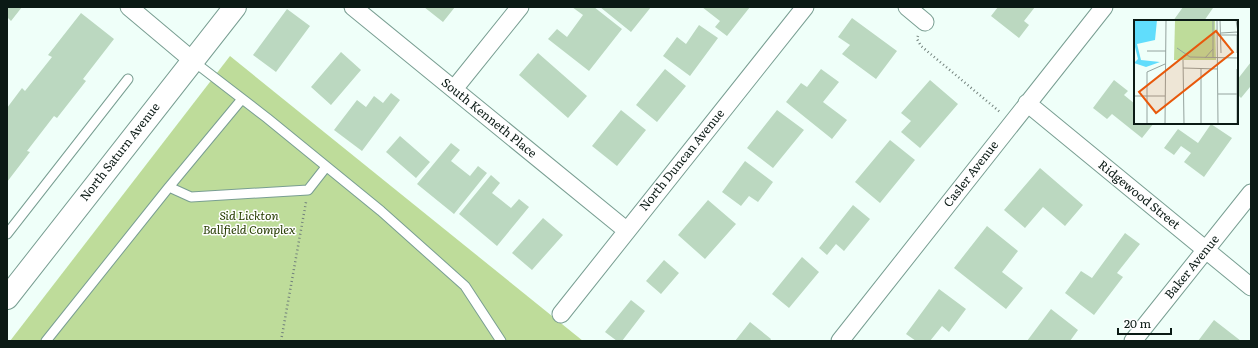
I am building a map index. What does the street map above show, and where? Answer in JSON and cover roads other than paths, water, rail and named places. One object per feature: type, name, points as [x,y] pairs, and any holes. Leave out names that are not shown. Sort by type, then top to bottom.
[{"type":"street","points":[[129,7],[192,60]]},
{"type":"street","name":"North Saturn Avenue","points":[[10,287],[235,7]]},
{"type":"street","name":"South Kenneth Place","points":[[352,7],[626,230]]},
{"type":"street","points":[[454,89],[520,7]]},
{"type":"street","name":"North Duncan Avenue","points":[[561,314],[626,230],[805,7]]},
{"type":"street","points":[[907,7],[925,22]]},
{"type":"street","name":"Casler Avenue","points":[[840,341],[1104,7]]},
{"type":"street","name":"Ridgewood Street","points":[[1027,103],[1251,287]]},
{"type":"street","name":"Baker Avenue","points":[[1132,341],[1251,193]]},
{"type":"lane","points":[[192,60],[381,211],[465,286],[501,341]]},
{"type":"lane","points":[[7,234],[128,79]]},
{"type":"lane","points":[[46,341],[169,187],[242,99]]},
{"type":"lane","points":[[169,187],[191,197],[308,190],[326,166]]},
{"type":"park label","name":"Sid Lickton Ballfield Complex","points":[[249,223]]}]
